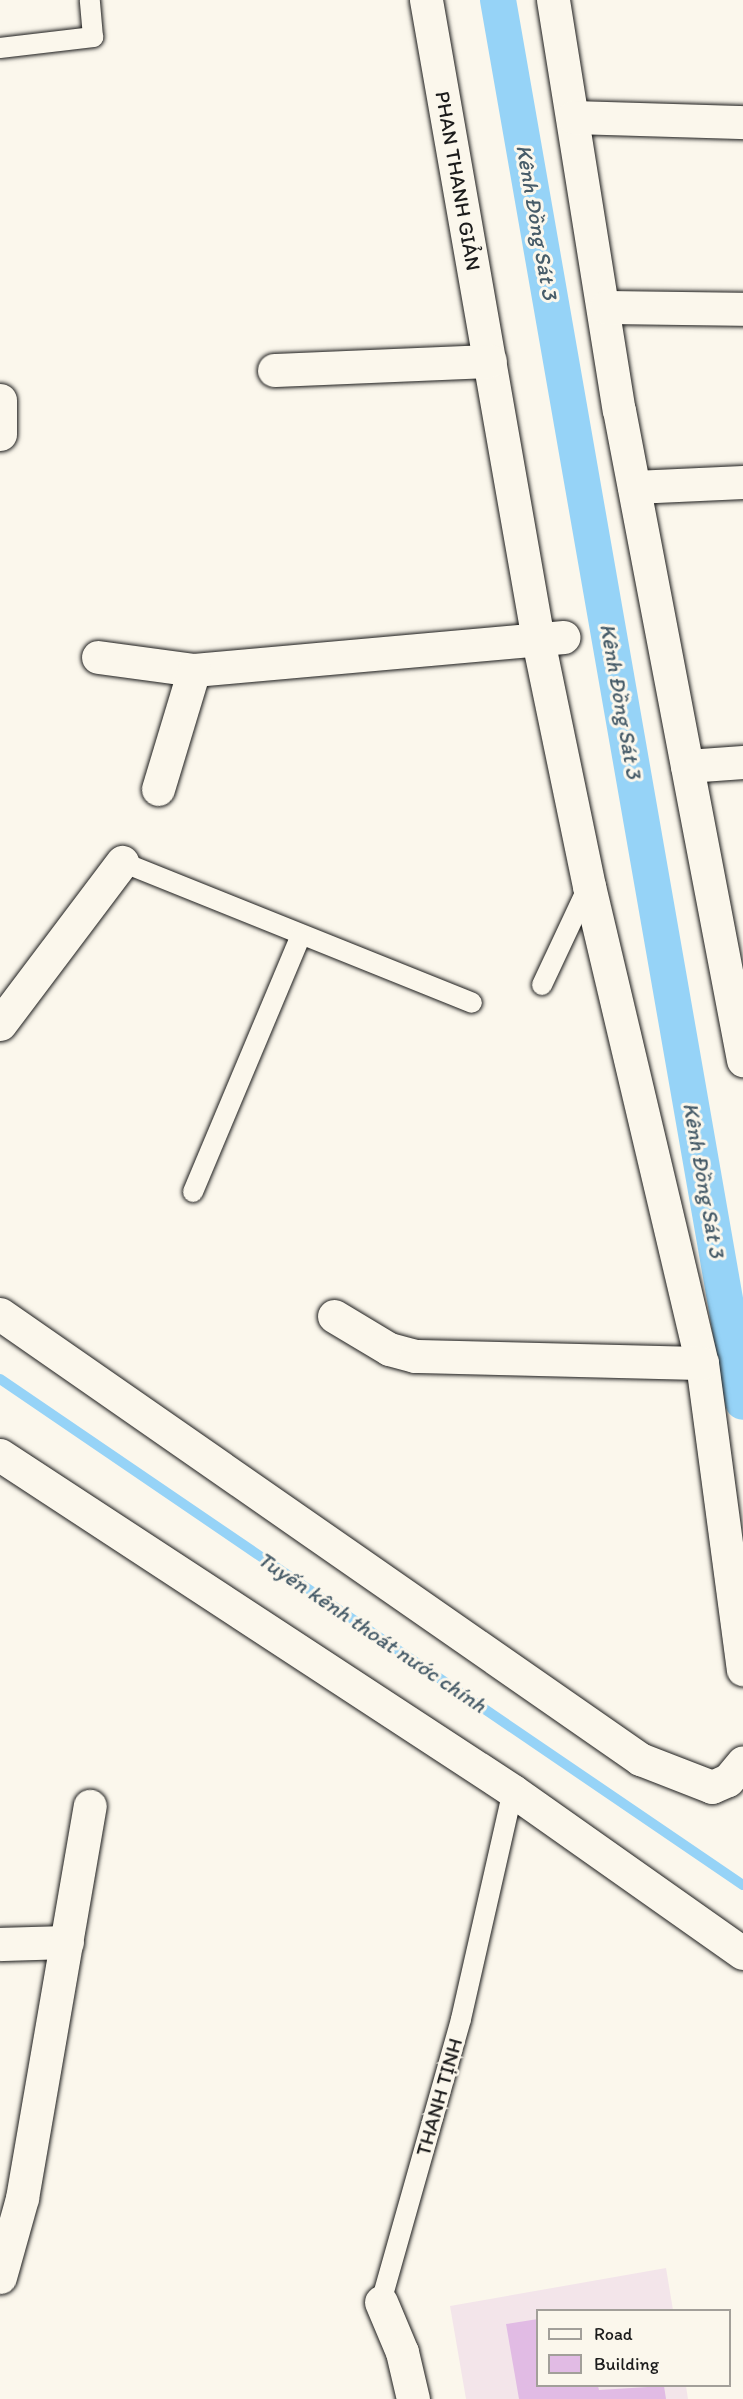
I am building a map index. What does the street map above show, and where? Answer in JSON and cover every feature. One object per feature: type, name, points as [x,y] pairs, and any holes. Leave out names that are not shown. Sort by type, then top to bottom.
[{"type":"street","name":"PHAN THANH GIẢN","points":[[426,0],[490,361],[551,639],[588,886],[702,1363],[743,1669]]},
{"type":"street","points":[[553,0],[606,307],[634,487],[743,1060]]},
{"type":"street","points":[[573,117],[743,122]]},
{"type":"street","points":[[606,307],[743,309]]},
{"type":"street","points":[[274,370],[490,361]]},
{"type":"street","points":[[0,400],[0,434]]},
{"type":"street","points":[[634,487],[743,482]]},
{"type":"street","points":[[98,657],[194,670],[551,639]]},
{"type":"street","points":[[158,789],[194,670]]},
{"type":"street","points":[[687,766],[743,762]]},
{"type":"street","points":[[0,1024],[122,862]]},
{"type":"street","points":[[0,1314],[640,1759],[712,1787],[728,1780],[743,1762]]},
{"type":"street","points":[[334,1316],[389,1349],[416,1356],[702,1363]]},
{"type":"street","points":[[0,1455],[513,1791],[743,1953]]},
{"type":"street","points":[[0,2277],[8,2222],[67,1942],[90,1806]]},
{"type":"street","points":[[0,1944],[67,1942]]},
{"type":"street","name":"THANH TỊNH","points":[[381,2302],[402,2352],[413,2399]]},
{"type":"lane","points":[[0,48],[93,36],[90,0]]},
{"type":"lane","points":[[122,862],[472,1003]]},
{"type":"lane","points":[[542,984],[588,886]]},
{"type":"lane","points":[[193,1192],[301,935]]},
{"type":"lane","name":"THANH TỊNH","points":[[381,2302],[461,2019],[513,1791]]},
{"type":"shaded area","points":[[666,2268],[673,2309],[536,2309],[536,2387],[686,2387],[688,2399],[466,2399],[450,2306]]},
{"type":"building","points":[[536,2319],[536,2387],[598,2387],[599,2390],[664,2387],[666,2399],[519,2399],[506,2324]]},
{"type":"waterway","name":"Kênh Đồng Sát 3","points":[[498,0],[743,1402]]},
{"type":"waterway","name":"Tuyến kênh thoát nước chính","points":[[0,1379],[743,1885]]}]
